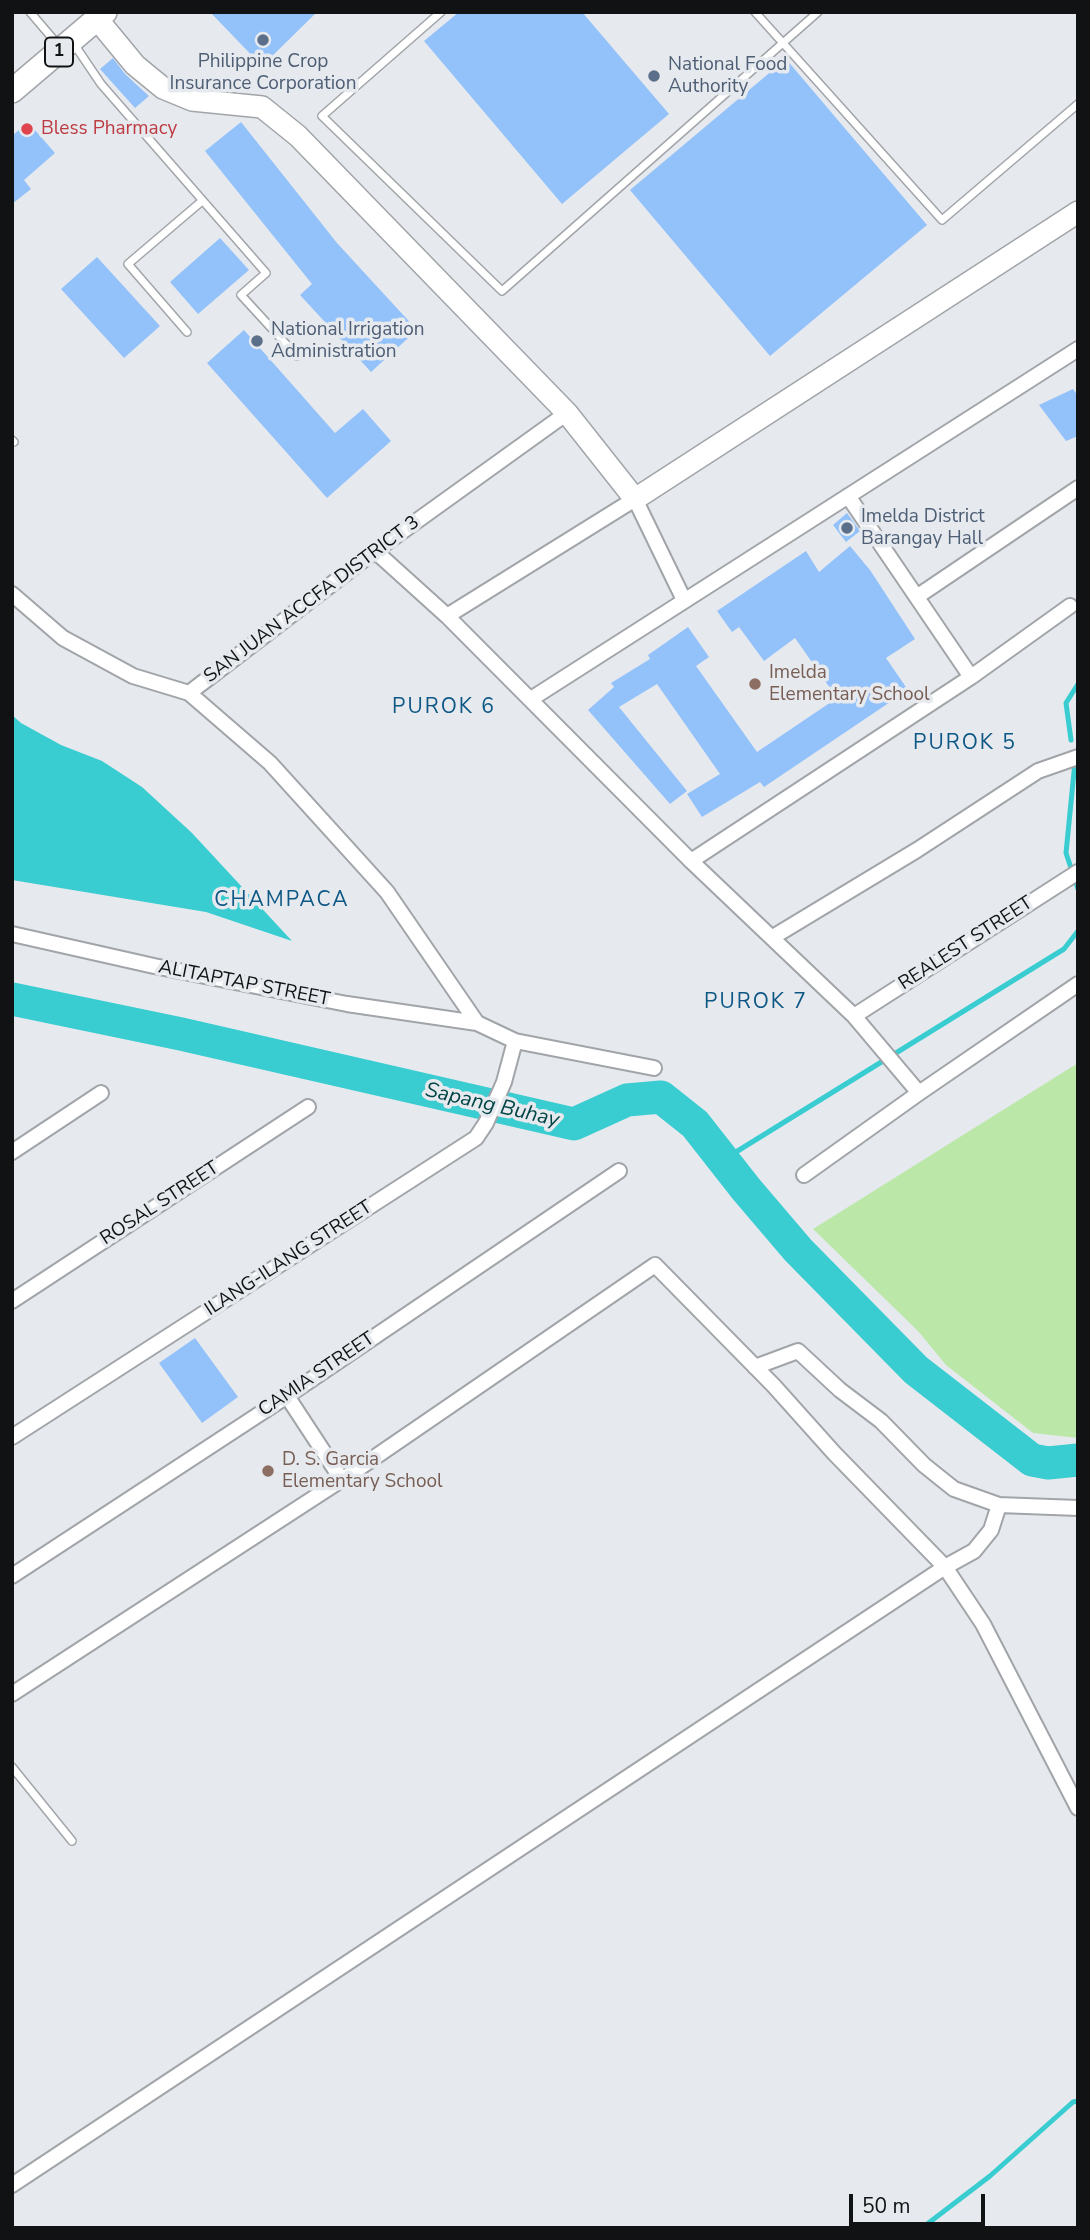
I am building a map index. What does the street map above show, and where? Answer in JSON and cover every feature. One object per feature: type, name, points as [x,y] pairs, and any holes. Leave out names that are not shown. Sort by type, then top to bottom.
[{"type":"main road","name":"1","points":[[12,91],[101,16]]},
{"type":"street","points":[[101,16],[135,65],[163,88],[192,100],[262,107],[298,136],[567,413],[635,499],[684,600]]},
{"type":"street","points":[[447,616],[635,499],[1078,212]]},
{"type":"street","points":[[531,699],[1078,349]]},
{"type":"street","name":"SAN JUAN ACCFA DISTRICT 3","points":[[12,594],[64,638],[133,676],[189,693],[375,551],[567,413]]},
{"type":"street","points":[[918,596],[1078,488]]},
{"type":"street","points":[[848,496],[971,677]]},
{"type":"street","points":[[375,551],[447,616],[691,861],[854,1016],[919,1093]]},
{"type":"street","points":[[691,861],[971,677],[1070,606]]},
{"type":"street","points":[[189,693],[270,763],[387,892],[477,1023]]},
{"type":"street","points":[[773,937],[917,850],[1038,771],[1078,757]]},
{"type":"street","name":"REALEST STREET","points":[[854,1016],[1078,872]]},
{"type":"street","name":"ALITAPTAP STREET","points":[[12,934],[154,966],[347,1004],[477,1023],[516,1041],[653,1068]]},
{"type":"street","points":[[804,1175],[1078,984]]},
{"type":"street","name":"ILANG-ILANG STREET","points":[[12,1437],[476,1138],[486,1123],[504,1082],[516,1041]]},
{"type":"street","points":[[12,1152],[101,1093]]},
{"type":"street","name":"ROSAL STREET","points":[[12,1301],[308,1107]]},
{"type":"street","name":"CAMIA STREET","points":[[12,1576],[619,1171]]},
{"type":"street","points":[[12,1694],[342,1480],[655,1265],[945,1567],[984,1624],[1078,1808]]},
{"type":"street","points":[[755,1367],[798,1351],[840,1390],[881,1421],[924,1465],[954,1489],[999,1505],[1078,1508]]},
{"type":"street","points":[[287,1395],[342,1480]]},
{"type":"street","points":[[12,2185],[945,1567],[974,1551],[991,1530],[999,1505]]},
{"type":"lane","points":[[30,12],[67,45],[266,273],[241,295],[297,356]]},
{"type":"lane","points":[[441,12],[323,116],[502,290],[818,12]]},
{"type":"lane","points":[[755,12],[942,220],[1078,104]]},
{"type":"lane","points":[[187,332],[128,264],[202,201]]},
{"type":"lane","points":[[12,1767],[72,1841]]},
{"type":"green space","points":[[1078,1063],[1078,1438],[1033,1433],[946,1365],[918,1331],[813,1229]]},
{"type":"water","points":[[12,715],[21,723],[61,745],[102,761],[142,787],[192,833],[292,941],[206,912],[12,880]]},
{"type":"building","name":"Philippine Crop Insurance Corporation","points":[[210,12],[317,12],[262,66]]},
{"type":"building","points":[[459,12],[582,12],[669,114],[562,204],[424,41]]},
{"type":"building","points":[[113,58],[125,74],[149,96],[135,108],[100,69]]},
{"type":"building","points":[[786,59],[927,225],[770,356],[630,190]]},
{"type":"building","points":[[28,122],[55,153],[24,180],[31,189],[12,204],[12,136]]},
{"type":"building","points":[[241,122],[337,243],[417,330],[371,372],[300,295],[312,284],[205,151]]},
{"type":"building","points":[[220,238],[249,270],[198,314],[170,282]]},
{"type":"building","points":[[97,257],[160,326],[124,358],[61,289]]},
{"type":"building","points":[[244,330],[335,433],[363,409],[391,441],[327,498],[207,363]]},
{"type":"building","points":[[1073,389],[1078,396],[1078,436],[1066,441],[1039,405]]},
{"type":"building","name":"Imelda District Barangay Hall","points":[[847,513],[860,531],[846,542],[833,525]]},
{"type":"building","points":[[850,546],[870,570],[915,639],[886,658],[908,690],[764,787],[760,782],[702,817],[687,794],[720,774],[657,684],[619,707],[687,791],[670,804],[588,710],[614,687],[611,683],[650,659],[648,655],[688,627],[709,657],[696,666],[757,752],[837,698],[795,638],[764,661],[739,627],[732,632],[717,611],[806,551],[819,572]]},
{"type":"building","points":[[195,1338],[238,1397],[202,1423],[159,1363]]},
{"type":"waterway","points":[[1071,740],[1066,703],[1078,684]]},
{"type":"waterway","points":[[1075,762],[1066,853],[1078,889]]},
{"type":"waterway","points":[[723,1160],[1064,949],[1078,931]]},
{"type":"waterway","name":"Sapang Buhay","points":[[12,999],[181,1034],[574,1124],[627,1100],[661,1097],[695,1124],[798,1250],[916,1370],[1032,1460],[1048,1463],[1078,1460]]},
{"type":"waterway","points":[[922,2228],[990,2176],[1073,2102],[1078,2101]]},
{"type":"place","name":"Philippine Crop Insurance Corporation","points":[[263,40]]},
{"type":"place","name":"National Food Authority","points":[[654,76]]},
{"type":"place","name":"Bless Pharmacy","points":[[27,129]]},
{"type":"place","name":"National Irrigation Administration","points":[[257,341]]},
{"type":"place","name":"Imelda District Barangay Hall","points":[[847,528]]},
{"type":"place","name":"Imelda Elementary School","points":[[755,684]]},
{"type":"place","name":"D. S. Garcia Elementary School","points":[[268,1471]]},
{"type":"district","name":"PUROK 6","points":[[444,708]]},
{"type":"district","name":"PUROK 5","points":[[965,744]]},
{"type":"district","name":"CHAMPACA","points":[[282,901]]},
{"type":"district","name":"PUROK 7","points":[[756,1003]]}]
